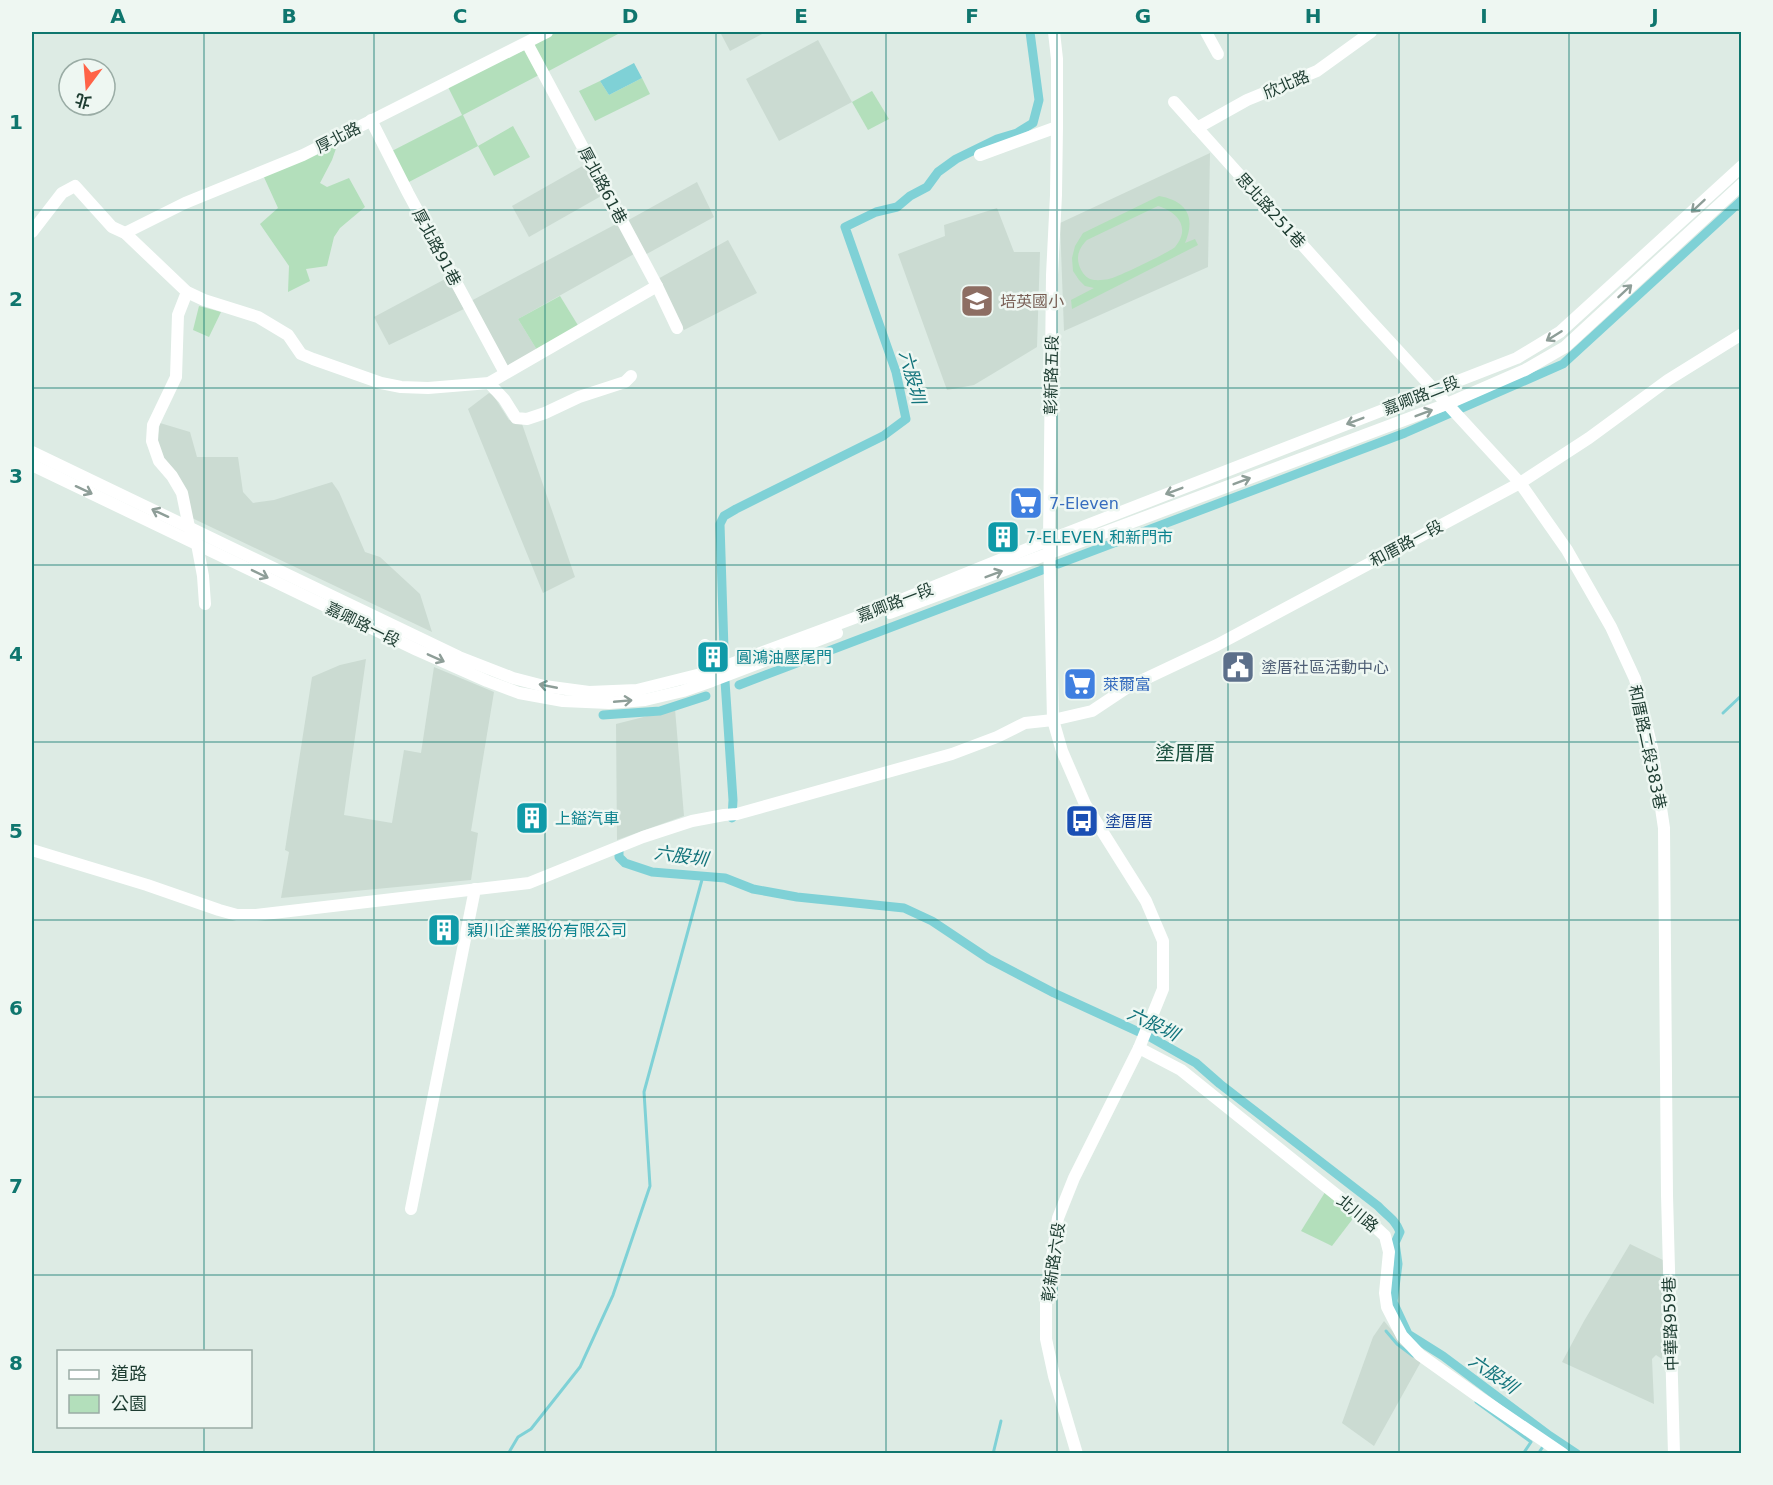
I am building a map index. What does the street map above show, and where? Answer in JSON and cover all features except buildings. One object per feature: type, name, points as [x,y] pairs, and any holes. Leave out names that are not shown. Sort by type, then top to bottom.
[{"type":"street","name":"厚北路","points":[[125,233],[185,203],[303,155],[547,32]]},
{"type":"street","name":"彰新路五段","points":[[1053,720],[1049,540],[1052,274],[1057,127],[1057,59],[1054,32]]},
{"type":"street","points":[[1206,32],[1218,54]]},
{"type":"street","name":"欣北路","points":[[1197,128],[1247,100],[1317,71],[1371,32]]},
{"type":"street","name":"厚北路61巷","points":[[527,43],[657,286],[676,328]]},
{"type":"street","name":"思北路251巷","points":[[1174,102],[1368,318]]},
{"type":"street","name":"厚北路91巷","points":[[371,120],[505,374]]},
{"type":"street","points":[[980,155],[1057,127]]},
{"type":"street","name":"嘉卿路二段","points":[[1049,540],[1517,358],[1560,332],[1742,166]]},
{"type":"street","name":"嘉卿路二段","points":[[1049,553],[1452,410],[1565,346],[1742,184]]},
{"type":"street","points":[[32,232],[62,193],[75,186],[112,227],[125,233],[187,292],[204,300],[258,317],[288,335],[301,354],[312,359],[381,383],[400,387],[428,388],[489,383],[657,286]]},
{"type":"street","points":[[187,292],[178,315],[176,377],[153,425],[152,441],[159,461],[172,476],[182,493],[189,526],[197,544],[205,604]]},
{"type":"street","name":"和厝路二段383巷","points":[[1368,318],[1520,483],[1567,550],[1611,627],[1635,679],[1652,748],[1664,828],[1666,1195]]},
{"type":"street","name":"和厝路一段","points":[[32,850],[237,915],[340,906],[529,883],[643,837],[692,821],[731,815],[952,754],[997,737],[1025,723],[1053,720],[1092,711],[1128,687],[1216,645],[1520,483],[1589,438],[1668,380],[1742,334]]},
{"type":"street","points":[[489,383],[504,399],[516,418],[526,419],[579,397],[625,382],[631,376]]},
{"type":"street","name":"嘉卿路一段","points":[[32,452],[459,657],[513,678],[544,686],[590,692],[637,690],[711,676]]},
{"type":"street","name":"嘉卿路一段","points":[[32,465],[417,650],[519,693],[563,701],[609,703],[645,700],[683,691],[711,676]]},
{"type":"street","name":"嘉卿路一段","points":[[740,664],[1049,540]]},
{"type":"street","name":"嘉卿路一段","points":[[740,664],[1049,553]]},
{"type":"street","points":[[705,645],[711,676],[740,664]]},
{"type":"street","name":"彰新路六段","points":[[1053,720],[1062,751],[1085,804],[1146,901],[1163,941],[1163,989],[1139,1048],[1074,1178],[1058,1218],[1051,1258],[1046,1296],[1046,1339],[1054,1376],[1077,1454]]},
{"type":"street","points":[[411,1209],[475,890]]},
{"type":"street","name":"北川路","points":[[1139,1048],[1181,1070],[1385,1236],[1389,1252],[1385,1293],[1387,1307],[1402,1336],[1420,1354],[1563,1454]]},
{"type":"street","name":"中華路959巷","points":[[1666,1195],[1674,1454]]},
{"type":"shaded area","points":[[720,32],[766,32],[730,51]]},
{"type":"shaded area","points":[[818,40],[852,102],[779,141],[746,79]]},
{"type":"shaded area","name":"培英國小","points":[[1210,153],[1208,267],[1064,331],[1060,223]]},
{"type":"shaded area","points":[[586,164],[603,195],[529,237],[512,206]]},
{"type":"shaded area","points":[[697,182],[714,217],[643,256],[625,222]]},
{"type":"shaded area","name":"培英國小","points":[[997,208],[1014,252],[1040,252],[1037,347],[974,385],[947,390],[898,254],[945,236],[944,225]]},
{"type":"shaded area","points":[[618,223],[634,254],[518,319],[537,350],[504,368],[469,302]]},
{"type":"shaded area","points":[[728,240],[757,293],[684,330],[656,280]]},
{"type":"shaded area","points":[[447,278],[464,309],[389,345],[374,317]]},
{"type":"shaded area","points":[[489,393],[493,395],[509,420],[521,421],[575,577],[543,593],[468,409]]},
{"type":"shaded area","points":[[160,423],[190,432],[197,457],[238,457],[243,492],[253,503],[274,500],[332,482],[339,492],[365,552],[380,557],[420,594],[432,632],[192,518],[161,454],[157,440]]},
{"type":"shaded area","points":[[366,659],[344,815],[392,823],[404,750],[421,753],[434,667],[494,692],[471,831],[478,833],[471,880],[281,898],[289,852],[285,850],[312,677],[340,665]]},
{"type":"shaded area","points":[[675,709],[684,816],[617,840],[616,724]]},
{"type":"shaded area","points":[[1630,1244],[1663,1260],[1662,1359],[1656,1355],[1652,1359],[1654,1404],[1562,1362]]},
{"type":"shaded area","points":[[1384,1321],[1404,1345],[1423,1358],[1374,1446],[1342,1423],[1373,1337]]},
{"type":"green space","points":[[547,32],[617,32],[618,34],[545,73],[531,46]]},
{"type":"green space","points":[[525,50],[539,75],[463,115],[478,146],[407,183],[390,152],[462,115],[446,83]]},
{"type":"green space","points":[[642,78],[650,94],[595,121],[579,91],[600,81],[609,95]]},
{"type":"green space","points":[[872,91],[889,119],[868,130],[852,102]]},
{"type":"green space","points":[[513,126],[530,157],[494,176],[478,146]]},
{"type":"green space","points":[[341,134],[332,160],[320,183],[327,187],[349,178],[365,207],[340,228],[334,237],[327,266],[306,269],[310,281],[288,292],[289,266],[260,224],[278,208],[263,175]]},
{"type":"green space","points":[[1159,196],[1176,202],[1187,212],[1190,225],[1185,243],[1195,239],[1198,245],[1072,309],[1071,300],[1094,288],[1085,286],[1073,271],[1072,258],[1075,246],[1083,233]],"holes":[[[1158,206],[1176,217],[1182,227],[1180,240],[1175,247],[1109,279],[1092,280],[1083,274],[1078,255],[1087,240]]]},
{"type":"green space","points":[[560,296],[579,327],[537,350],[518,319]]},
{"type":"green space","points":[[199,306],[221,312],[209,337],[193,330]]},
{"type":"green space","points":[[1327,1189],[1358,1212],[1332,1246],[1301,1231]]},
{"type":"water","points":[[634,63],[642,78],[609,95],[600,81]]},
{"type":"waterway","name":"六股圳","points":[[732,818],[720,524],[724,516],[736,509],[883,436],[906,419],[896,372],[845,227],[876,212],[897,207],[910,196],[927,187],[938,172],[956,159],[997,139],[1017,133],[1033,123],[1039,100],[1030,32]]},
{"type":"waterway","points":[[1058,564],[1405,433],[1563,364],[1742,200]]},
{"type":"waterway","points":[[739,685],[1042,570]]},
{"type":"waterway","points":[[1723,713],[1742,695]]},
{"type":"waterway","points":[[603,715],[660,711],[706,696]]},
{"type":"waterway","name":"六股圳","points":[[623,845],[619,849],[619,857],[625,863],[652,872],[725,878],[753,889],[797,897],[904,908],[932,921],[989,959],[1054,993],[1152,1038],[1196,1063],[1378,1206],[1396,1224],[1400,1232],[1395,1243],[1398,1264],[1393,1302],[1408,1334],[1443,1356],[1577,1454]]},
{"type":"waterway","points":[[508,1454],[518,1437],[531,1429],[580,1367],[613,1295],[650,1186],[644,1092],[703,876]]},
{"type":"waterway","points":[[1386,1331],[1397,1344],[1413,1356]]},
{"type":"waterway","points":[[1476,1402],[1531,1442],[1523,1454]]},
{"type":"waterway","points":[[993,1454],[1001,1421]]},
{"type":"waterway","points":[[1538,1454],[1544,1445]]},
{"type":"place","name":"培英國小","points":[[977,301]]},
{"type":"place","name":"7-Eleven","points":[[1026,503]]},
{"type":"place","name":"7-ELEVEN 和新門市","points":[[1003,537]]},
{"type":"place","name":"圓鴻油壓尾門","points":[[713,657]]},
{"type":"place","name":"塗厝社區活動中心","points":[[1238,667]]},
{"type":"place","name":"萊爾富","points":[[1080,684]]},
{"type":"place","name":"上鎰汽車","points":[[532,818]]},
{"type":"place","name":"塗厝厝","points":[[1082,821]]},
{"type":"place","name":"穎川企業股份有限公司","points":[[444,930]]},
{"type":"district","name":"塗厝厝","points":[[1185,753]]}]
